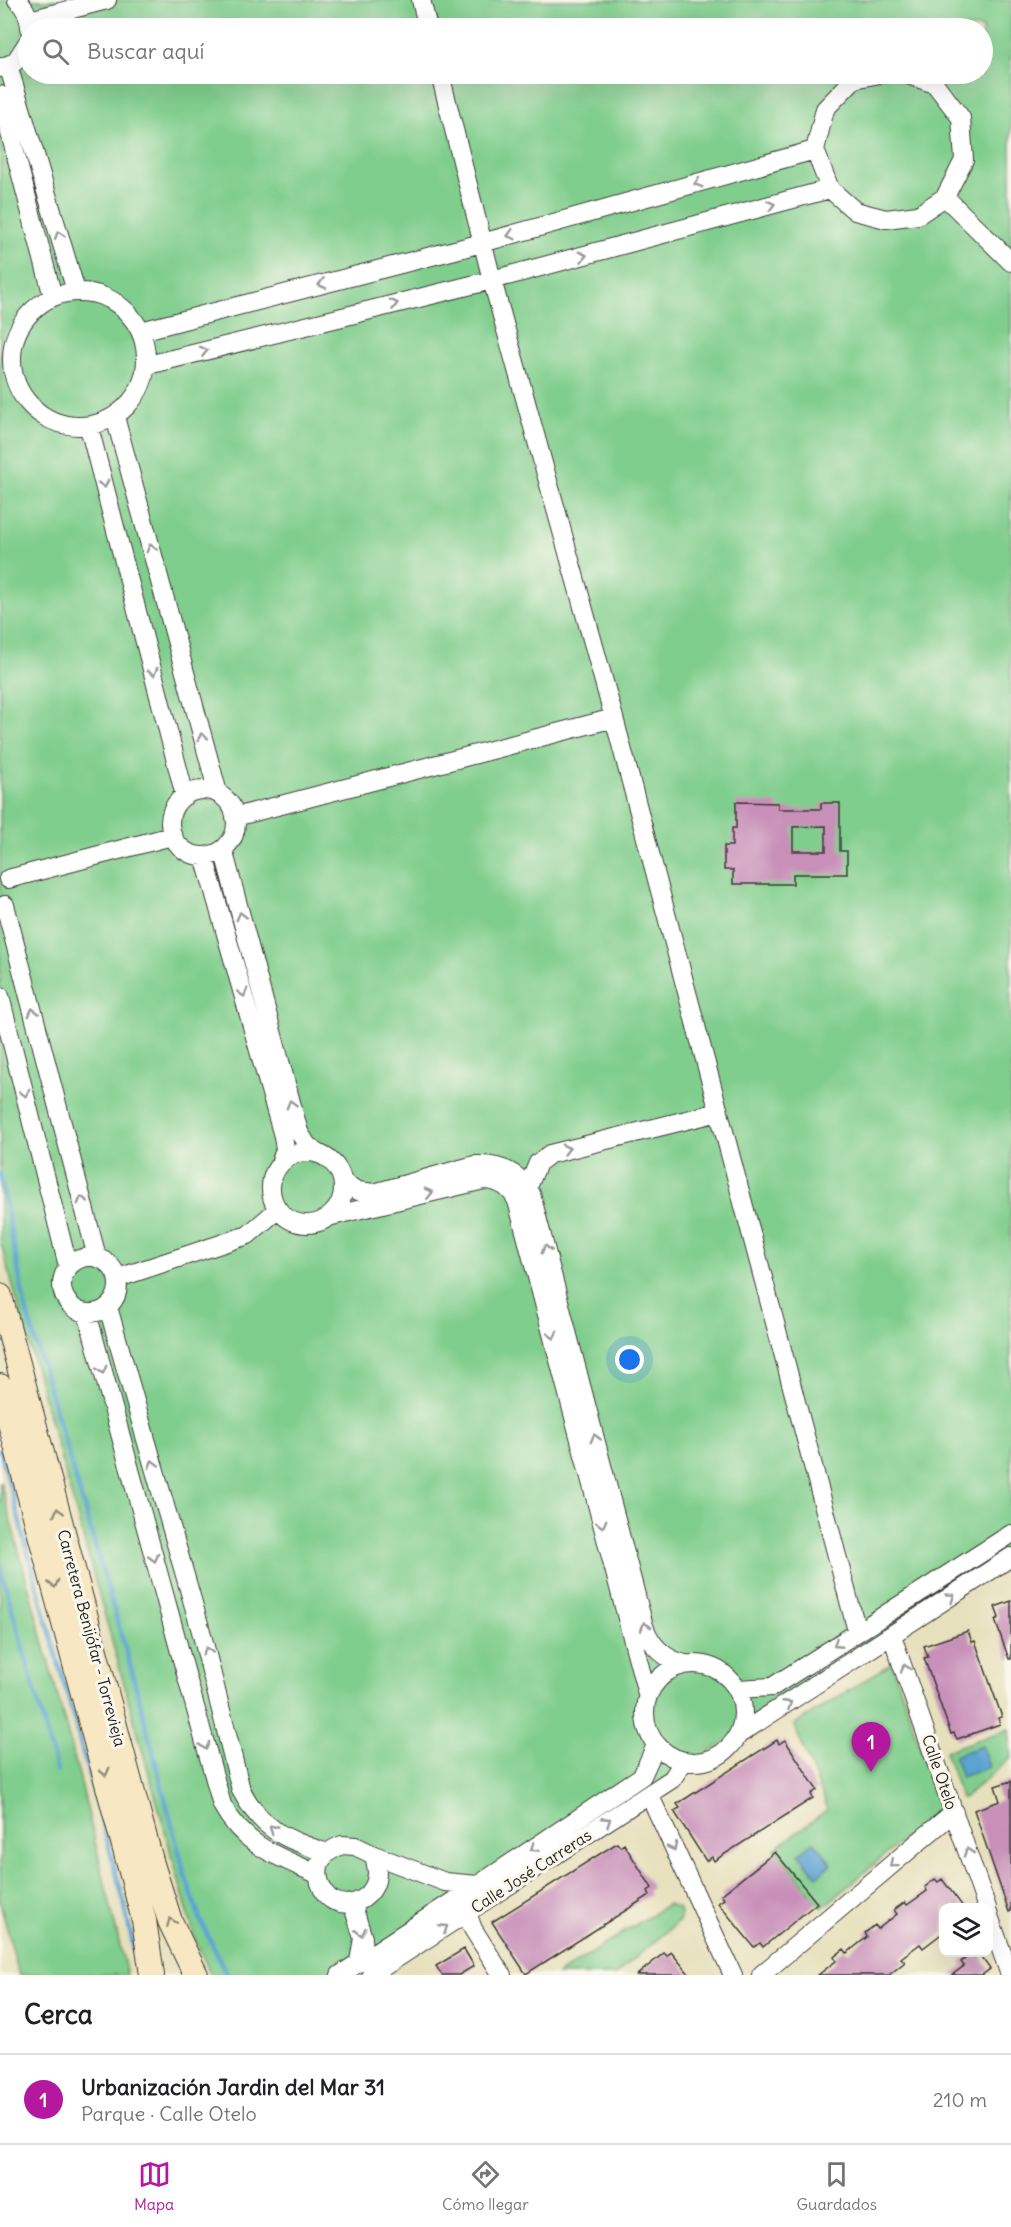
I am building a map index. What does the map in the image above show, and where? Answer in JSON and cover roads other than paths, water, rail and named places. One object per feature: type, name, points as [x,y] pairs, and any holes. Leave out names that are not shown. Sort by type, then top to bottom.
[{"type":"main road","name":"Carretera Benijófar - Torrevieja","points":[[0,1296],[152,1864],[170,1921],[196,1975]]},
{"type":"main road","name":"Carretera Benijófar - Torrevieja","points":[[0,1386],[144,1920],[152,1975]]},
{"type":"street","points":[[17,0],[27,18]]},
{"type":"street","points":[[50,18],[108,0]]},
{"type":"street","points":[[421,0],[426,18]]},
{"type":"street","points":[[18,57],[15,62],[4,66],[76,291]]},
{"type":"street","points":[[442,84],[482,243],[614,718],[857,1631]]},
{"type":"street","points":[[849,84],[825,109],[815,150],[830,189],[855,211],[886,219],[918,215],[945,197],[964,160],[961,118],[935,84]]},
{"type":"street","points":[[0,95],[53,297]]},
{"type":"street","points":[[141,331],[482,243],[815,150]]},
{"type":"street","points":[[148,365],[492,280],[830,189]]},
{"type":"street","points":[[945,197],[1011,262]]},
{"type":"street","points":[[76,291],[86,291],[119,304],[141,331],[148,365],[138,395],[115,417],[89,427],[60,425],[35,411],[9,391],[6,365],[16,333],[33,309],[53,297],[76,291]]},
{"type":"street","points":[[115,417],[218,793]]},
{"type":"street","points":[[89,427],[185,796]]},
{"type":"street","points":[[235,817],[614,718]]},
{"type":"street","points":[[205,790],[218,793],[228,801],[235,817],[236,826],[232,839],[224,849],[214,854],[204,856],[191,854],[180,847],[172,836],[170,823],[172,810],[180,799],[191,792],[205,790]]},
{"type":"street","points":[[97,1257],[2,907],[10,892],[4,873],[172,836]]},
{"type":"street","points":[[224,849],[299,1132],[307,1145],[318,1154]]},
{"type":"street","points":[[204,856],[283,1136],[285,1149],[280,1164]]},
{"type":"street","points":[[0,996],[68,1266]]},
{"type":"street","points":[[528,1187],[538,1163],[550,1154],[719,1112]]},
{"type":"street","points":[[332,1216],[342,1201],[344,1183],[338,1167],[324,1155],[307,1151],[290,1155],[276,1167],[270,1184],[272,1201],[276,1210],[298,1224],[316,1224],[332,1216],[484,1180],[501,1183],[513,1194],[517,1201],[647,1694],[644,1713],[648,1733],[659,1749],[676,1760],[694,1763],[712,1759],[728,1750],[738,1735],[743,1718],[742,1700],[734,1683],[720,1671],[704,1664],[685,1664],[675,1661],[658,1650],[644,1626],[528,1187],[507,1170],[486,1165],[475,1165],[374,1193],[358,1191],[344,1183]]},
{"type":"street","points":[[118,1278],[248,1235],[276,1210]]},
{"type":"street","points":[[97,1257],[110,1264],[118,1278],[117,1294],[108,1307],[98,1313],[87,1313],[72,1308],[63,1295],[62,1280],[68,1266],[81,1258],[97,1257]]},
{"type":"street","points":[[108,1307],[201,1631],[241,1790],[254,1812],[274,1831],[286,1838],[327,1853]]},
{"type":"street","points":[[87,1313],[222,1805],[235,1826],[254,1844],[317,1874],[324,1893],[333,1901],[345,1904],[358,1902],[368,1896],[375,1885],[377,1873],[374,1855]]},
{"type":"street","points":[[737,1689],[772,1687],[1011,1534]]},
{"type":"street","points":[[738,1735],[1011,1557]]},
{"type":"street","name":"Calle Otelo","points":[[892,1636],[985,1903]]},
{"type":"street","points":[[647,1694],[656,1680],[669,1669],[685,1664]]},
{"type":"street","points":[[340,1975],[365,1968],[384,1945],[642,1776],[656,1745]]},
{"type":"street","name":"Calle José Carreras","points":[[365,1968],[401,1968],[467,1913],[672,1779],[684,1761]]},
{"type":"street","points":[[649,1794],[733,1975]]},
{"type":"street","points":[[761,1975],[954,1812]]},
{"type":"street","points":[[317,1874],[327,1853],[342,1845],[355,1846],[445,1882],[478,1885]]},
{"type":"street","points":[[352,1903],[363,1938],[365,1968]]},
{"type":"street","points":[[467,1913],[473,1929],[502,1975]]},
{"type":"street","points":[[993,1927],[1010,1975]]},
{"type":"street","points":[[384,1945],[401,1968]]},
{"type":"water","points":[[982,1746],[989,1767],[961,1777],[954,1756]]},
{"type":"water","points":[[814,1842],[832,1863],[817,1876],[799,1854]]},
{"type":"waterway","points":[[0,1174],[25,1306],[131,1668],[185,1875],[200,1919],[227,1975]]},
{"type":"waterway","points":[[0,1450],[124,1902],[137,1965]]},
{"type":"waterway","points":[[0,1566],[57,1771]]},
{"type":"place","name":"Urbanización Jardin del Mar 31","points":[[871,1772]]}]
